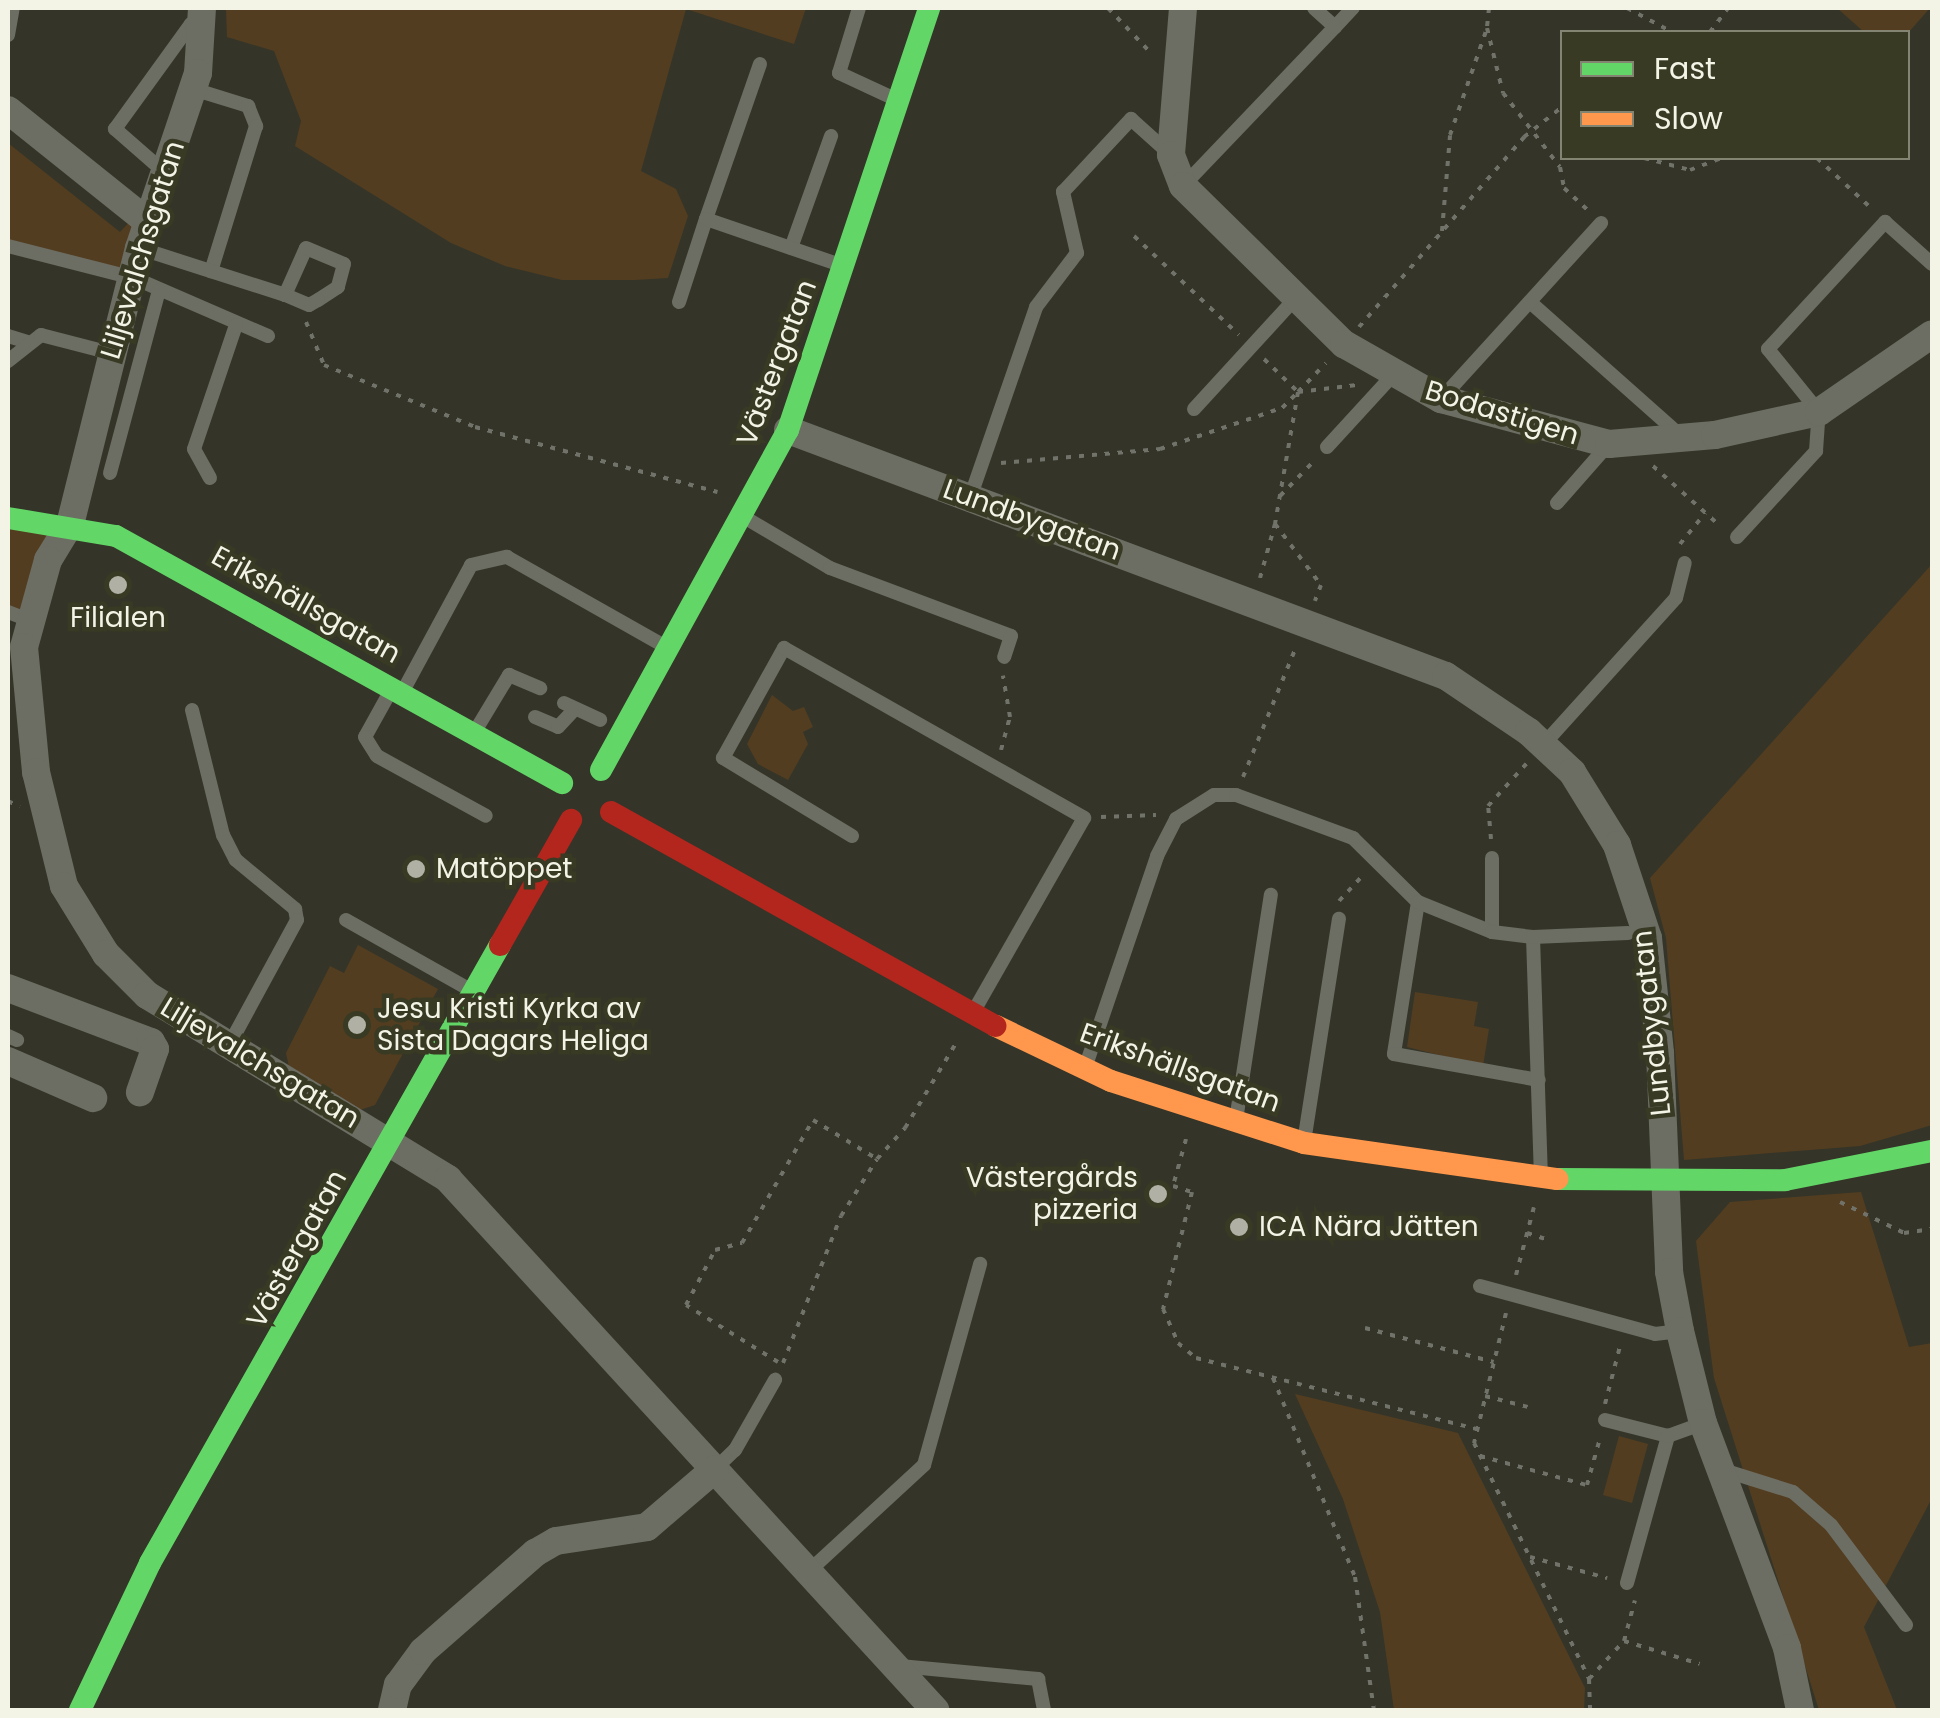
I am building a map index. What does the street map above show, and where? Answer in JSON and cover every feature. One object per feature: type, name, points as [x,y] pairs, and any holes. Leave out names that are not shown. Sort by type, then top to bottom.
[{"type":"street","name":"Västergatan","points":[[601,770],[744,517],[788,430],[929,8]]},
{"type":"street","name":"Bodastigen","points":[[1182,8],[1171,154],[1182,186],[1294,300],[1387,381],[1441,400],[1618,443],[1682,437],[1819,412],[1932,334]]},
{"type":"street","name":"Liljevalchsgatan","points":[[204,16],[192,89],[144,235],[146,284],[111,353],[70,524],[19,616],[36,772],[64,886],[125,977],[227,1049],[392,1141],[448,1179],[935,1710]]},
{"type":"street","points":[[8,110],[144,235]]},
{"type":"street","name":"Lundbygatan","points":[[788,430],[1446,676],[1543,745],[1572,772],[1617,846],[1648,938],[1667,1183],[1668,1272],[1703,1423],[1786,1648],[1800,1710]]},
{"type":"street","name":"Erikshällsgatan","points":[[8,518],[70,524],[116,536],[562,783]]},
{"type":"street","points":[[576,770],[601,770],[614,785],[611,812],[586,825],[571,820],[561,808],[562,783],[576,770]]},
{"type":"street","name":"Erikshällsgatan","points":[[611,812],[966,1025],[1304,1143],[1541,1178],[1667,1183],[1785,1180],[1932,1151]]},
{"type":"street","name":"Västergatan","points":[[80,1710],[150,1563],[571,820]]},
{"type":"street","points":[[8,988],[151,1042],[155,1049],[140,1092]]},
{"type":"street","points":[[11,1046],[93,1098]]},
{"type":"street","points":[[392,1710],[398,1685],[422,1652],[534,1553],[556,1541],[647,1527],[714,1469]]},
{"type":"lane","points":[[8,35],[12,8]]},
{"type":"lane","points":[[860,8],[839,73],[900,101]]},
{"type":"lane","points":[[1314,8],[1335,27]]},
{"type":"lane","points":[[1182,186],[1352,8]]},
{"type":"lane","points":[[167,166],[141,154],[115,129],[190,24],[204,16]]},
{"type":"lane","points":[[679,302],[760,64]]},
{"type":"lane","points":[[192,89],[248,106],[256,126],[211,272]]},
{"type":"lane","points":[[970,498],[1036,307],[1077,253],[1062,192],[1130,119],[1171,154]]},
{"type":"lane","points":[[791,248],[830,136]]},
{"type":"lane","points":[[706,219],[844,267]]},
{"type":"lane","points":[[1737,537],[1816,451],[1819,412],[1768,349],[1885,222],[1932,264]]},
{"type":"lane","points":[[1441,400],[1601,223]]},
{"type":"lane","points":[[144,235],[211,272],[292,298]]},
{"type":"lane","points":[[8,246],[146,284],[268,336]]},
{"type":"lane","points":[[110,473],[146,284]]},
{"type":"lane","points":[[1194,410],[1294,300]]},
{"type":"lane","points":[[1530,302],[1682,437]]},
{"type":"lane","points":[[210,478],[194,449],[236,325]]},
{"type":"lane","points":[[8,361],[41,335],[111,353]]},
{"type":"lane","points":[[8,336],[28,342]]},
{"type":"lane","points":[[1327,447],[1387,381]]},
{"type":"lane","points":[[1557,502],[1618,443]]},
{"type":"lane","points":[[744,517],[830,568],[1011,636],[1004,656]]},
{"type":"lane","points":[[486,816],[377,756],[365,737],[471,566],[507,557],[669,649]]},
{"type":"lane","points":[[1543,745],[1676,598],[1685,563]]},
{"type":"lane","points":[[852,836],[723,758],[784,648],[1084,818],[966,1025]]},
{"type":"lane","points":[[474,733],[496,694],[515,674],[540,688]]},
{"type":"lane","points":[[496,694],[512,704]]},
{"type":"lane","points":[[536,717],[558,727],[570,706],[600,720]]},
{"type":"lane","points":[[192,710],[229,847],[296,909],[297,920],[227,1049]]},
{"type":"lane","points":[[1085,1068],[1157,856],[1176,819],[1214,795],[1236,795],[1353,838],[1418,902],[1492,932],[1533,937],[1628,934]]},
{"type":"lane","points":[[1492,858],[1492,932]]},
{"type":"lane","points":[[1236,1121],[1271,895]]},
{"type":"lane","points":[[1418,902],[1394,1054],[1539,1080]]},
{"type":"lane","points":[[1304,1143],[1339,919]]},
{"type":"lane","points":[[346,920],[474,993]]},
{"type":"lane","points":[[1533,937],[1541,1178]]},
{"type":"lane","points":[[808,1572],[924,1464],[980,1264]]},
{"type":"lane","points":[[1480,1286],[1655,1334],[1680,1331]]},
{"type":"lane","points":[[714,1469],[735,1450],[775,1380]]},
{"type":"lane","points":[[1605,1420],[1668,1436],[1703,1423]]},
{"type":"lane","points":[[1627,1583],[1668,1436]]},
{"type":"lane","points":[[1723,1470],[1793,1492],[1832,1525],[1906,1625]]},
{"type":"lane","points":[[894,1666],[1038,1680],[1044,1710]]},
{"type":"path","points":[[1108,8],[1176,85]]},
{"type":"path","points":[[1442,232],[1450,135],[1487,28],[1489,8]]},
{"type":"path","points":[[1627,8],[1668,30]]},
{"type":"path","points":[[1712,30],[1728,8]]},
{"type":"path","points":[[1487,28],[1504,93],[1560,167],[1564,188],[1601,223]]},
{"type":"path","points":[[982,465],[1160,449],[1282,408],[1344,344],[1534,128],[1560,108]]},
{"type":"path","points":[[1652,160],[1690,170],[1717,160]]},
{"type":"path","points":[[1819,160],[1885,222]]},
{"type":"path","points":[[1134,236],[1298,392]]},
{"type":"path","points":[[292,298],[324,366],[476,427],[726,494]]},
{"type":"path","points":[[1298,392],[1387,381]]},
{"type":"path","points":[[1254,602],[1280,496],[1298,392]]},
{"type":"path","points":[[1618,443],[1737,537]]},
{"type":"path","points":[[1280,496],[1327,447]]},
{"type":"path","points":[[1685,563],[1679,543],[1705,513]]},
{"type":"path","points":[[1236,795],[1321,585],[1274,524]]},
{"type":"path","points":[[996,769],[1010,717],[1004,656]]},
{"type":"path","points":[[1492,858],[1488,806],[1543,745]]},
{"type":"path","points":[[1084,818],[1145,813],[1176,819]]},
{"type":"path","points":[[1339,919],[1339,898],[1377,862]]},
{"type":"path","points":[[775,1380],[842,1216],[877,1159],[905,1128],[966,1025]]},
{"type":"path","points":[[782,1364],[686,1306],[716,1250],[742,1243],[812,1120],[877,1159]]},
{"type":"path","points":[[1188,1131],[1173,1186],[1192,1192],[1163,1309],[1168,1328],[1196,1358],[1477,1429]]},
{"type":"path","points":[[1541,1178],[1477,1429],[1480,1456],[1589,1679],[1590,1710]]},
{"type":"path","points":[[1825,1200],[1850,1203],[1904,1233],[1932,1229]]},
{"type":"path","points":[[1527,1233],[1551,1241]]},
{"type":"path","points":[[1480,1456],[1588,1485],[1625,1326]]},
{"type":"path","points":[[1365,1328],[1494,1362]]},
{"type":"path","points":[[1272,1378],[1355,1577],[1374,1710]]},
{"type":"path","points":[[1485,1396],[1528,1407]]},
{"type":"path","points":[[1530,1557],[1627,1583],[1636,1598],[1624,1641],[1589,1679]]},
{"type":"path","points":[[1624,1641],[1700,1664]]},
{"type":"shaded area","points":[[226,8],[806,8],[794,44],[686,9],[641,171],[676,189],[688,216],[668,278],[562,280],[505,266],[451,243],[295,146],[301,121],[274,51],[227,37]]},
{"type":"shaded area","points":[[1837,8],[1930,8],[1910,31],[1862,30]]},
{"type":"shaded area","points":[[8,143],[120,232],[137,214],[134,278],[8,246]]},
{"type":"shaded area","points":[[8,518],[70,524],[31,621],[8,612]]},
{"type":"shaded area","points":[[1932,564],[1932,1125],[1860,1146],[1684,1160],[1666,938],[1650,878]]},
{"type":"shaded area","points":[[772,695],[793,711],[804,707],[813,727],[803,732],[808,744],[788,780],[758,764],[747,744]]},
{"type":"shaded area","points":[[358,945],[438,989],[375,1105],[351,1113],[292,1081],[286,1053],[330,966],[344,973]]},
{"type":"shaded area","points":[[1415,992],[1478,1002],[1474,1026],[1489,1029],[1483,1066],[1407,1047]]},
{"type":"shaded area","points":[[1861,1192],[1909,1347],[1932,1343],[1932,1498],[1864,1627],[1897,1710],[1819,1710],[1714,1378],[1696,1241],[1730,1202]]},
{"type":"shaded area","points":[[1295,1394],[1458,1433],[1585,1688],[1584,1710],[1394,1710],[1380,1612],[1343,1499]]},
{"type":"shaded area","points":[[1619,1436],[1648,1444],[1632,1503],[1603,1495]]},
{"type":"traffic: fast","points":[[601,770],[788,430],[929,8]]},
{"type":"traffic: fast","points":[[8,518],[116,536],[562,783]]},
{"type":"traffic: fast","points":[[80,1710],[150,1563],[500,945]]},
{"type":"traffic: fast","points":[[1557,1179],[1785,1180],[1932,1151]]},
{"type":"traffic: slow","points":[[996,1026],[1111,1081],[1304,1143],[1557,1179]]},
{"type":"traffic: jam","points":[[611,812],[996,1026]]},
{"type":"traffic: jam","points":[[500,945],[571,820]]},
{"type":"place","name":"Filialen","points":[[118,585]]},
{"type":"place","name":"Matöppet","points":[[416,869]]},
{"type":"place","name":"Jesu Kristi Kyrka av Sista Dagars Heliga","points":[[357,1025]]},
{"type":"place","name":"Västergårds pizzeria","points":[[1158,1194]]},
{"type":"place","name":"ICA Nära Jätten","points":[[1239,1227]]}]
